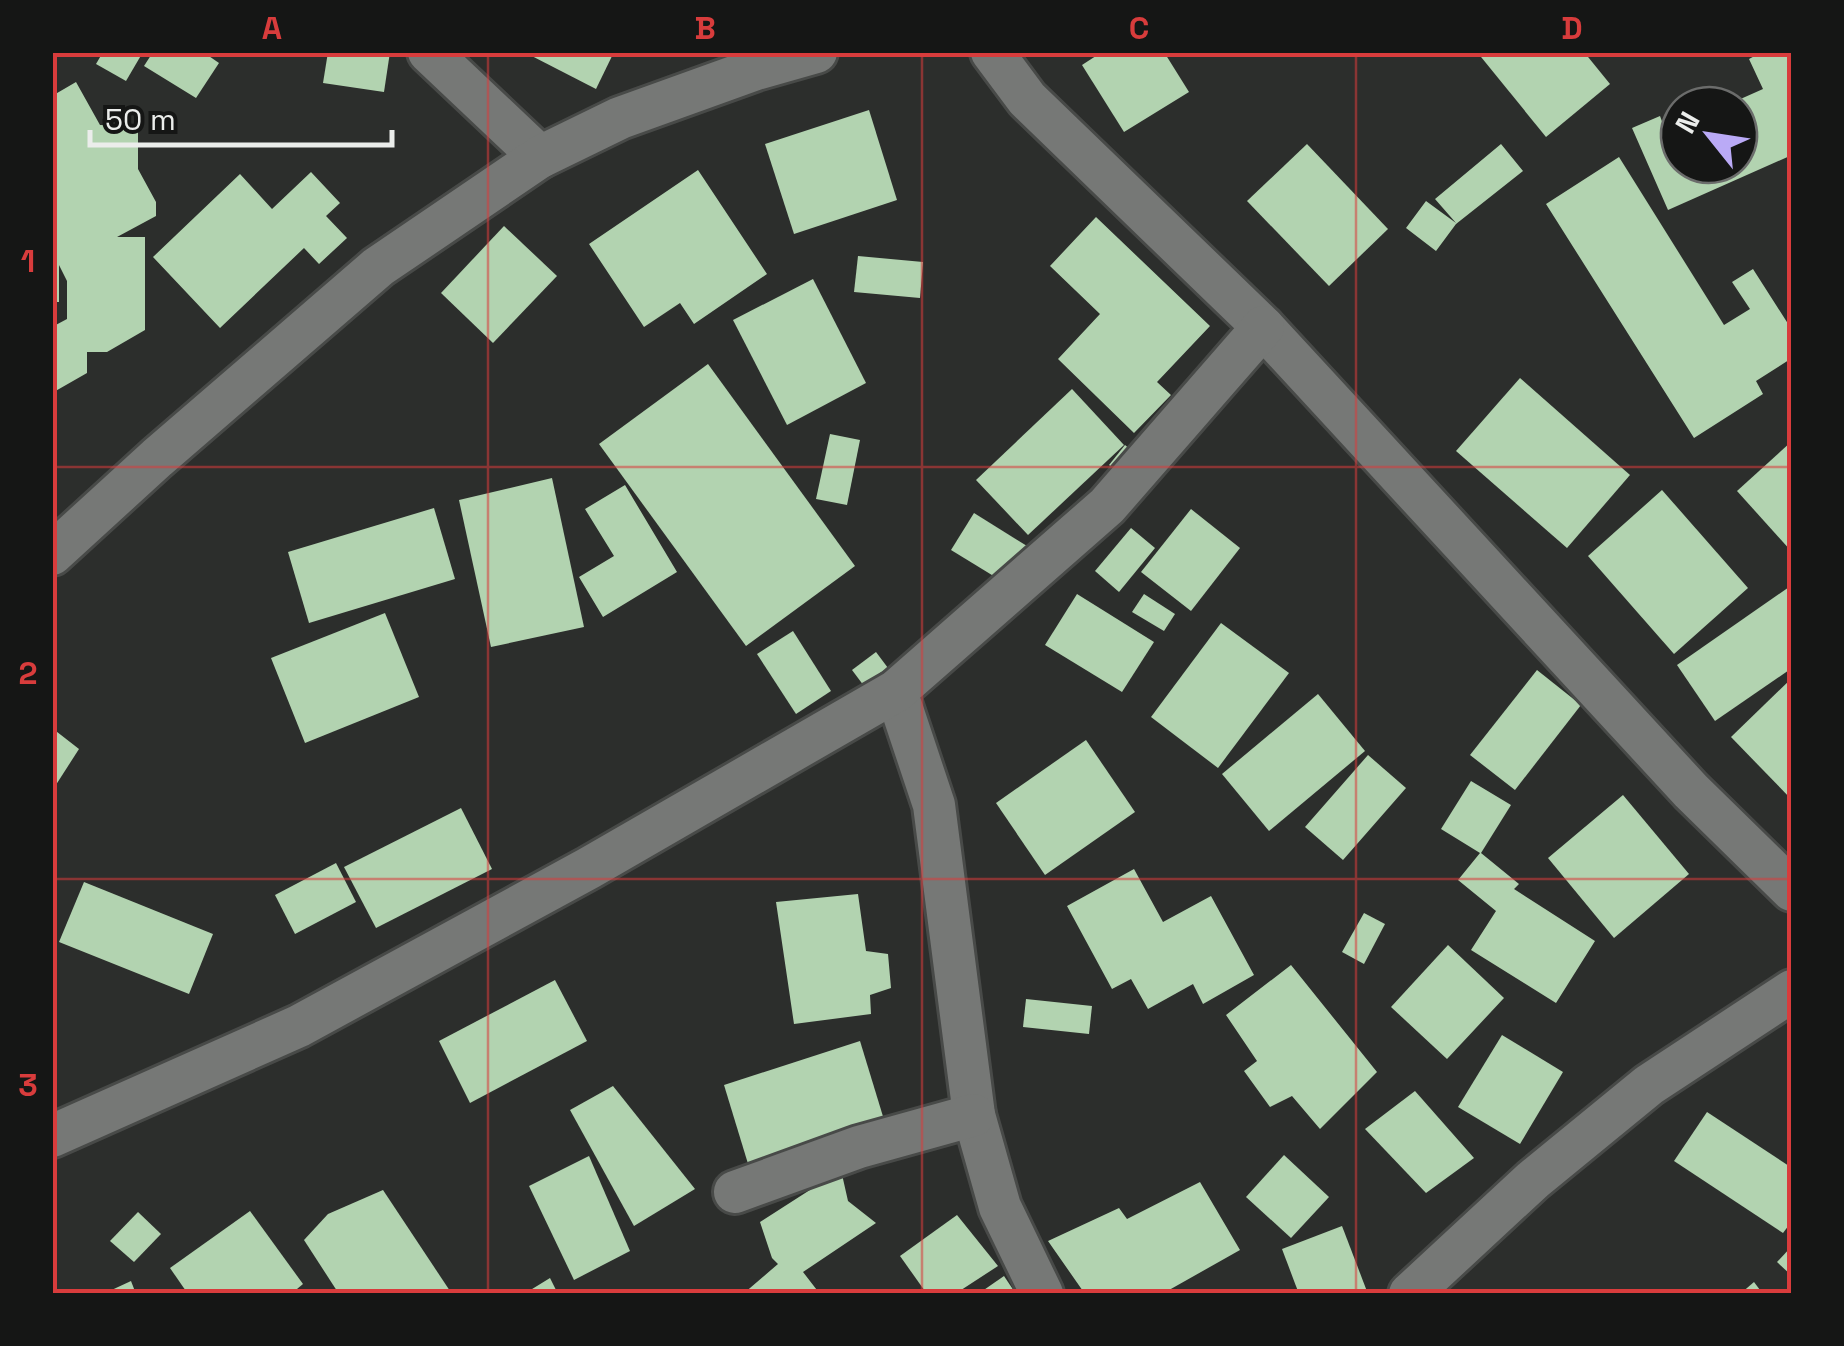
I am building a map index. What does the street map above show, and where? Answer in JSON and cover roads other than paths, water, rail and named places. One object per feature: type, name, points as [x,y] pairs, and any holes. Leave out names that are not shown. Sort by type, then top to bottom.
[{"type":"street","points":[[429,52],[540,157]]},
{"type":"street","points":[[52,554],[378,268],[540,157],[620,118],[756,69],[816,52]]},
{"type":"street","points":[[992,52],[1027,100],[1263,327],[1691,791],[1792,890]]},
{"type":"street","points":[[52,1136],[300,1026],[589,868],[896,691],[1106,506],[1263,327]]},
{"type":"street","points":[[896,691],[934,805],[974,1115],[1000,1207],[1042,1294]]},
{"type":"street","points":[[1410,1294],[1533,1180],[1649,1085],[1792,991]]},
{"type":"street","points":[[735,1192],[859,1147],[974,1115]]}]
